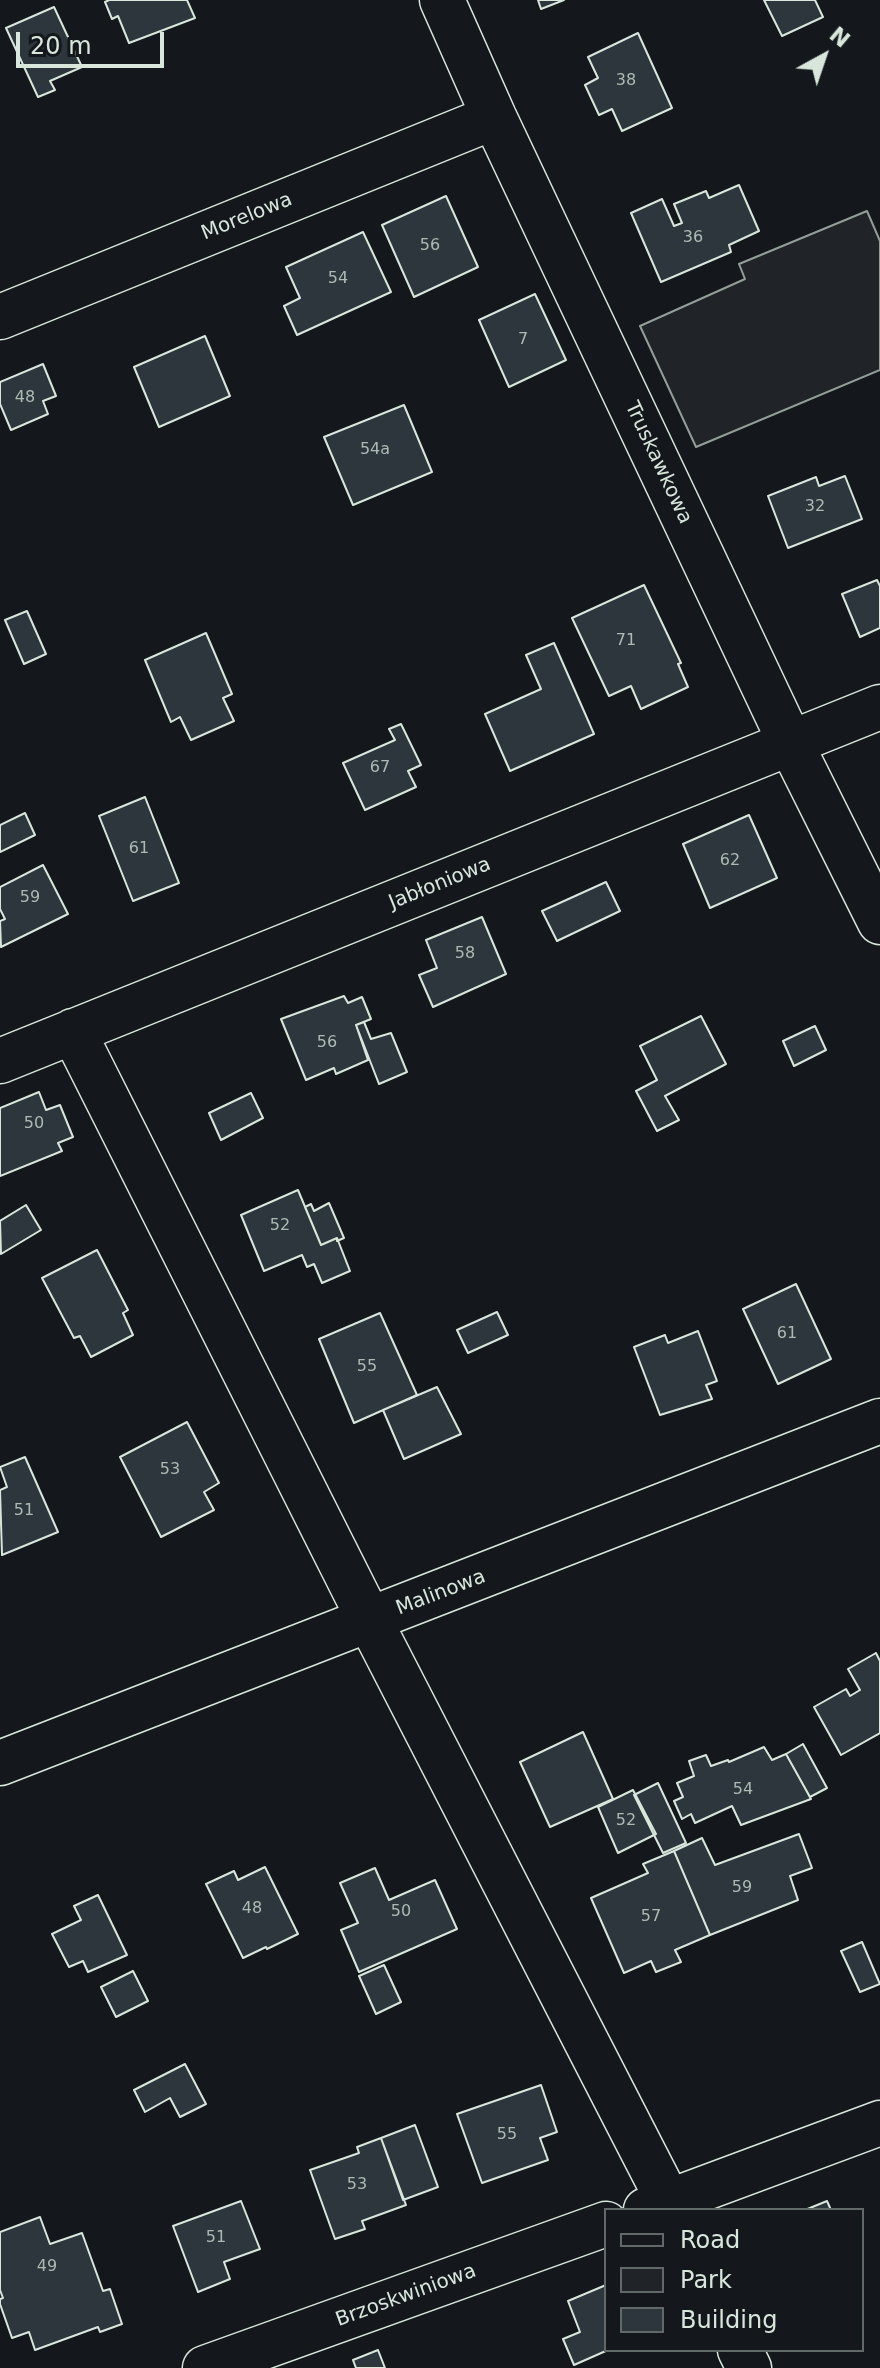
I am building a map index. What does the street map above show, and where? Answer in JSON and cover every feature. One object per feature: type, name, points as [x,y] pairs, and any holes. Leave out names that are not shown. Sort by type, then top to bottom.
[{"type":"street","name":"Truskawkowa","points":[[442,0],[494,117],[791,744],[880,922]]},
{"type":"street","name":"Morelowa","points":[[0,317],[494,117]]},
{"type":"street","name":"Jabłoniowa","points":[[0,1061],[880,707]]},
{"type":"street","points":[[73,1031],[663,2207],[880,2123]]},
{"type":"street","name":"Malinowa","points":[[0,1763],[880,1421]]},
{"type":"street","name":"Brzoskwiniowa","points":[[205,2368],[604,2225]]},
{"type":"green space","points":[[867,211],[880,241],[880,370],[696,447],[640,326],[745,279],[739,264]]},
{"type":"building","points":[[187,0],[195,18],[129,43],[118,16],[112,19],[105,2]]},
{"type":"building","points":[[538,0],[564,0],[541,9]]},
{"type":"building","points":[[764,0],[815,0],[823,17],[782,36]]},
{"type":"building","points":[[54,7],[82,67],[50,81],[55,90],[38,97],[6,28]]},
{"type":"building","points":[[638,33],[672,108],[622,131],[612,109],[599,115],[585,85],[598,78],[588,57]]},
{"type":"building","points":[[739,185],[759,231],[729,245],[731,252],[661,282],[631,213],[662,199],[674,226],[682,223],[674,204],[706,191],[709,198]]},
{"type":"building","points":[[446,196],[478,267],[414,297],[382,225]]},
{"type":"building","points":[[363,232],[391,292],[297,335],[284,306],[300,298],[286,267]]},
{"type":"building","points":[[535,294],[566,360],[509,387],[479,320]]},
{"type":"building","points":[[205,336],[230,396],[159,427],[134,367]]},
{"type":"building","points":[[43,364],[56,396],[43,401],[48,414],[11,430],[0,404],[0,382]]},
{"type":"building","points":[[404,405],[432,472],[353,505],[324,437]]},
{"type":"building","points":[[845,476],[862,519],[788,548],[768,496],[816,477],[819,486]]},
{"type":"building","points":[[877,580],[880,586],[880,628],[860,637],[842,594]]},
{"type":"building","points":[[644,585],[681,663],[678,664],[688,687],[641,709],[631,686],[609,696],[572,618]]},
{"type":"building","points":[[27,611],[46,654],[24,664],[5,620]]},
{"type":"building","points":[[206,633],[232,694],[223,698],[234,721],[191,740],[180,717],[171,722],[145,660]]},
{"type":"building","points":[[554,643],[594,734],[510,771],[485,714],[541,689],[526,655]]},
{"type":"building","points":[[401,724],[421,765],[408,771],[416,787],[365,810],[343,763],[395,740],[389,729]]},
{"type":"building","points":[[145,797],[179,883],[133,901],[99,816]]},
{"type":"building","points":[[25,813],[35,835],[0,852],[0,825]]},
{"type":"building","points":[[749,815],[777,878],[710,908],[683,844]]},
{"type":"building","points":[[43,865],[68,914],[1,947],[0,921],[5,919],[0,909],[0,887]]},
{"type":"building","points":[[606,882],[620,911],[557,941],[542,911]]},
{"type":"building","points":[[482,917],[506,974],[433,1007],[419,975],[437,968],[426,940]]},
{"type":"building","points":[[344,996],[348,1003],[362,997],[371,1019],[356,1025],[368,1060],[336,1074],[334,1068],[306,1080],[281,1019]]},
{"type":"building","points":[[701,1016],[726,1064],[665,1096],[679,1120],[657,1131],[636,1091],[657,1080],[640,1046]]},
{"type":"building","points":[[364,1022],[371,1039],[391,1033],[407,1072],[379,1084],[356,1025]]},
{"type":"building","points":[[815,1026],[826,1050],[794,1066],[783,1041]]},
{"type":"building","points":[[39,1092],[46,1110],[60,1105],[73,1137],[58,1143],[62,1151],[0,1176],[0,1108]]},
{"type":"building","points":[[251,1093],[263,1118],[221,1140],[209,1113]]},
{"type":"building","points":[[298,1190],[321,1245],[337,1238],[350,1271],[322,1283],[314,1264],[307,1267],[302,1255],[264,1271],[241,1215]]},
{"type":"building","points":[[329,1203],[344,1238],[321,1245],[305,1207],[311,1204],[314,1211]]},
{"type":"building","points":[[26,1205],[41,1230],[1,1254],[0,1221]]},
{"type":"building","points":[[97,1250],[128,1310],[123,1313],[133,1335],[91,1357],[80,1336],[74,1338],[42,1278]]},
{"type":"building","points":[[796,1284],[831,1359],[778,1384],[743,1309]]},
{"type":"building","points":[[497,1312],[508,1335],[468,1353],[457,1330]]},
{"type":"building","points":[[380,1313],[417,1395],[354,1423],[319,1339]]},
{"type":"building","points":[[698,1331],[717,1381],[706,1385],[712,1399],[660,1415],[634,1347],[665,1335],[668,1343]]},
{"type":"building","points":[[437,1387],[461,1434],[404,1459],[383,1410]]},
{"type":"building","points":[[187,1422],[219,1483],[204,1492],[214,1510],[161,1537],[120,1457]]},
{"type":"building","points":[[25,1457],[58,1532],[2,1555],[0,1490],[7,1487],[0,1467]]},
{"type":"building","points":[[876,1653],[880,1661],[880,1733],[841,1755],[814,1707],[846,1689],[850,1696],[860,1690],[848,1669]]},
{"type":"building","points":[[583,1732],[613,1799],[550,1827],[520,1762]]},
{"type":"building","points":[[803,1744],[827,1788],[810,1797],[786,1754]]},
{"type":"building","points":[[764,1747],[772,1760],[786,1754],[811,1799],[741,1825],[732,1806],[695,1823],[691,1814],[682,1819],[674,1801],[683,1797],[677,1783],[694,1776],[689,1761],[706,1755],[711,1766]]},
{"type":"building","points":[[658,1783],[686,1843],[663,1853],[634,1795]]},
{"type":"building","points":[[633,1790],[656,1834],[618,1853],[598,1807]]},
{"type":"building","points":[[799,1834],[812,1868],[790,1876],[798,1900],[710,1935],[674,1851],[702,1838],[715,1865]]},
{"type":"building","points":[[674,1851],[710,1935],[675,1950],[681,1962],[656,1972],[651,1961],[624,1973],[591,1898],[648,1873],[643,1864]]},
{"type":"building","points":[[265,1867],[298,1934],[243,1958],[206,1884],[234,1871],[238,1880]]},
{"type":"building","points":[[375,1868],[389,1900],[435,1880],[457,1929],[359,1972],[341,1930],[358,1923],[340,1883]]},
{"type":"building","points":[[98,1895],[127,1955],[88,1972],[83,1961],[69,1967],[52,1934],[81,1920],[74,1906]]},
{"type":"building","points":[[862,1942],[880,1984],[860,1992],[841,1951]]},
{"type":"building","points":[[384,1965],[401,2002],[376,2014],[359,1976]]},
{"type":"building","points":[[133,1971],[148,2001],[116,2017],[101,1987]]},
{"type":"building","points":[[185,2064],[206,2104],[180,2117],[170,2098],[145,2112],[134,2090]]},
{"type":"building","points":[[541,2085],[557,2132],[540,2138],[548,2160],[482,2183],[457,2114]]},
{"type":"building","points":[[415,2125],[438,2187],[403,2200],[381,2138]]},
{"type":"building","points":[[381,2138],[406,2205],[362,2221],[365,2229],[335,2239],[310,2170],[359,2153],[357,2147]]},
{"type":"building","points":[[241,2201],[260,2249],[224,2262],[230,2279],[198,2292],[173,2226]]},
{"type":"building","points":[[827,2201],[830,2208],[810,2208]]},
{"type":"building","points":[[40,2217],[50,2244],[82,2233],[103,2291],[110,2289],[122,2324],[100,2332],[98,2327],[35,2350],[29,2332],[12,2338],[0,2304],[3,2298],[0,2290],[0,2232]]},
{"type":"building","points":[[604,2286],[604,2352],[574,2365],[563,2339],[580,2332],[568,2301]]},
{"type":"building","points":[[378,2350],[385,2368],[356,2368],[353,2360]]}]
